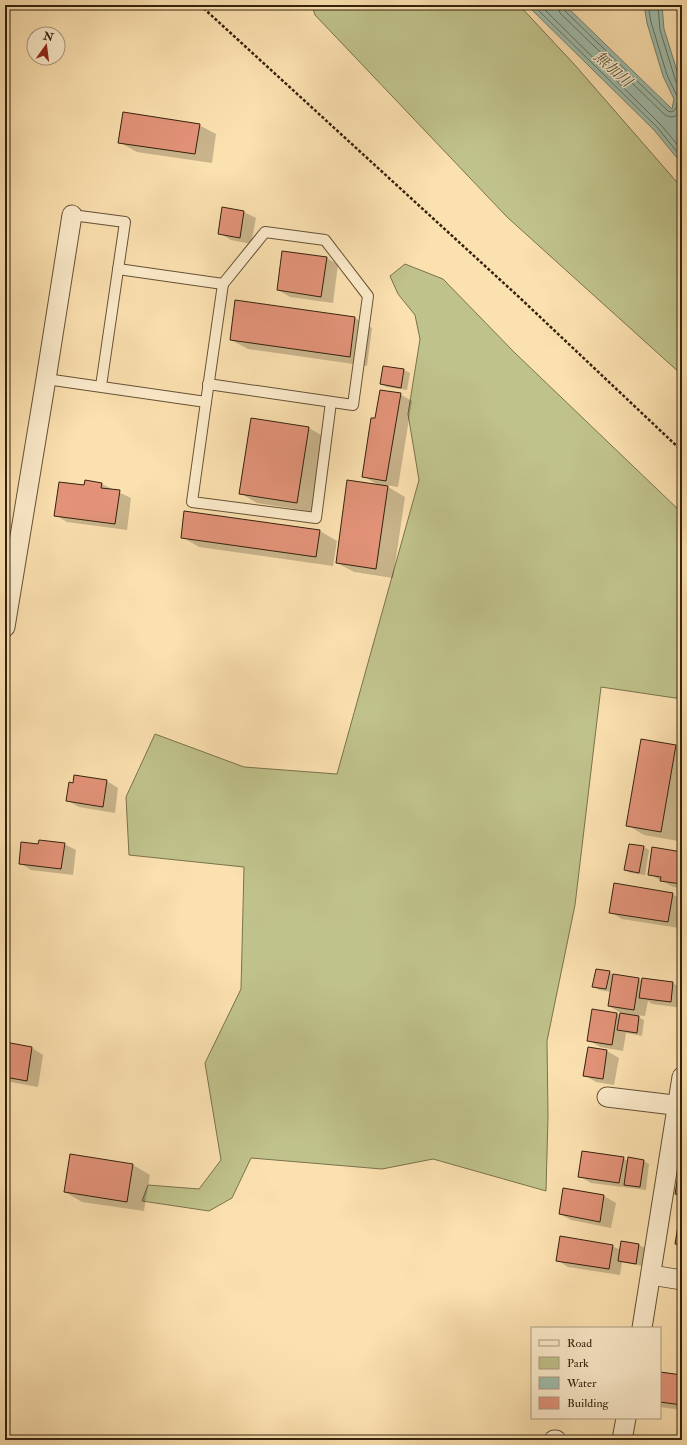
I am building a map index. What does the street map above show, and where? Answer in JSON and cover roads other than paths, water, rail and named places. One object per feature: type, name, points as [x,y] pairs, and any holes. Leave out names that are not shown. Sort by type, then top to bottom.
[{"type":"street","points":[[5,627],[72,215]]},
{"type":"street","points":[[642,1327],[680,1105],[682,1077]]},
{"type":"street","points":[[607,1096],[680,1105]]},
{"type":"street","points":[[651,1275],[682,1280]]},
{"type":"street","points":[[622,1440],[626,1419]]},
{"type":"lane","points":[[72,215],[124,222],[101,386]]},
{"type":"lane","points":[[208,384],[353,405],[368,296],[325,240],[265,232],[223,284],[208,384],[192,502],[316,518],[331,402]]},
{"type":"lane","points":[[118,269],[223,284]]},
{"type":"lane","points":[[46,378],[206,402]]},
{"type":"water","name":"無加川","points":[[527,5],[565,5],[672,109],[674,99],[663,76],[647,23],[644,5],[662,5],[664,29],[682,87],[682,164],[654,130]]}]
